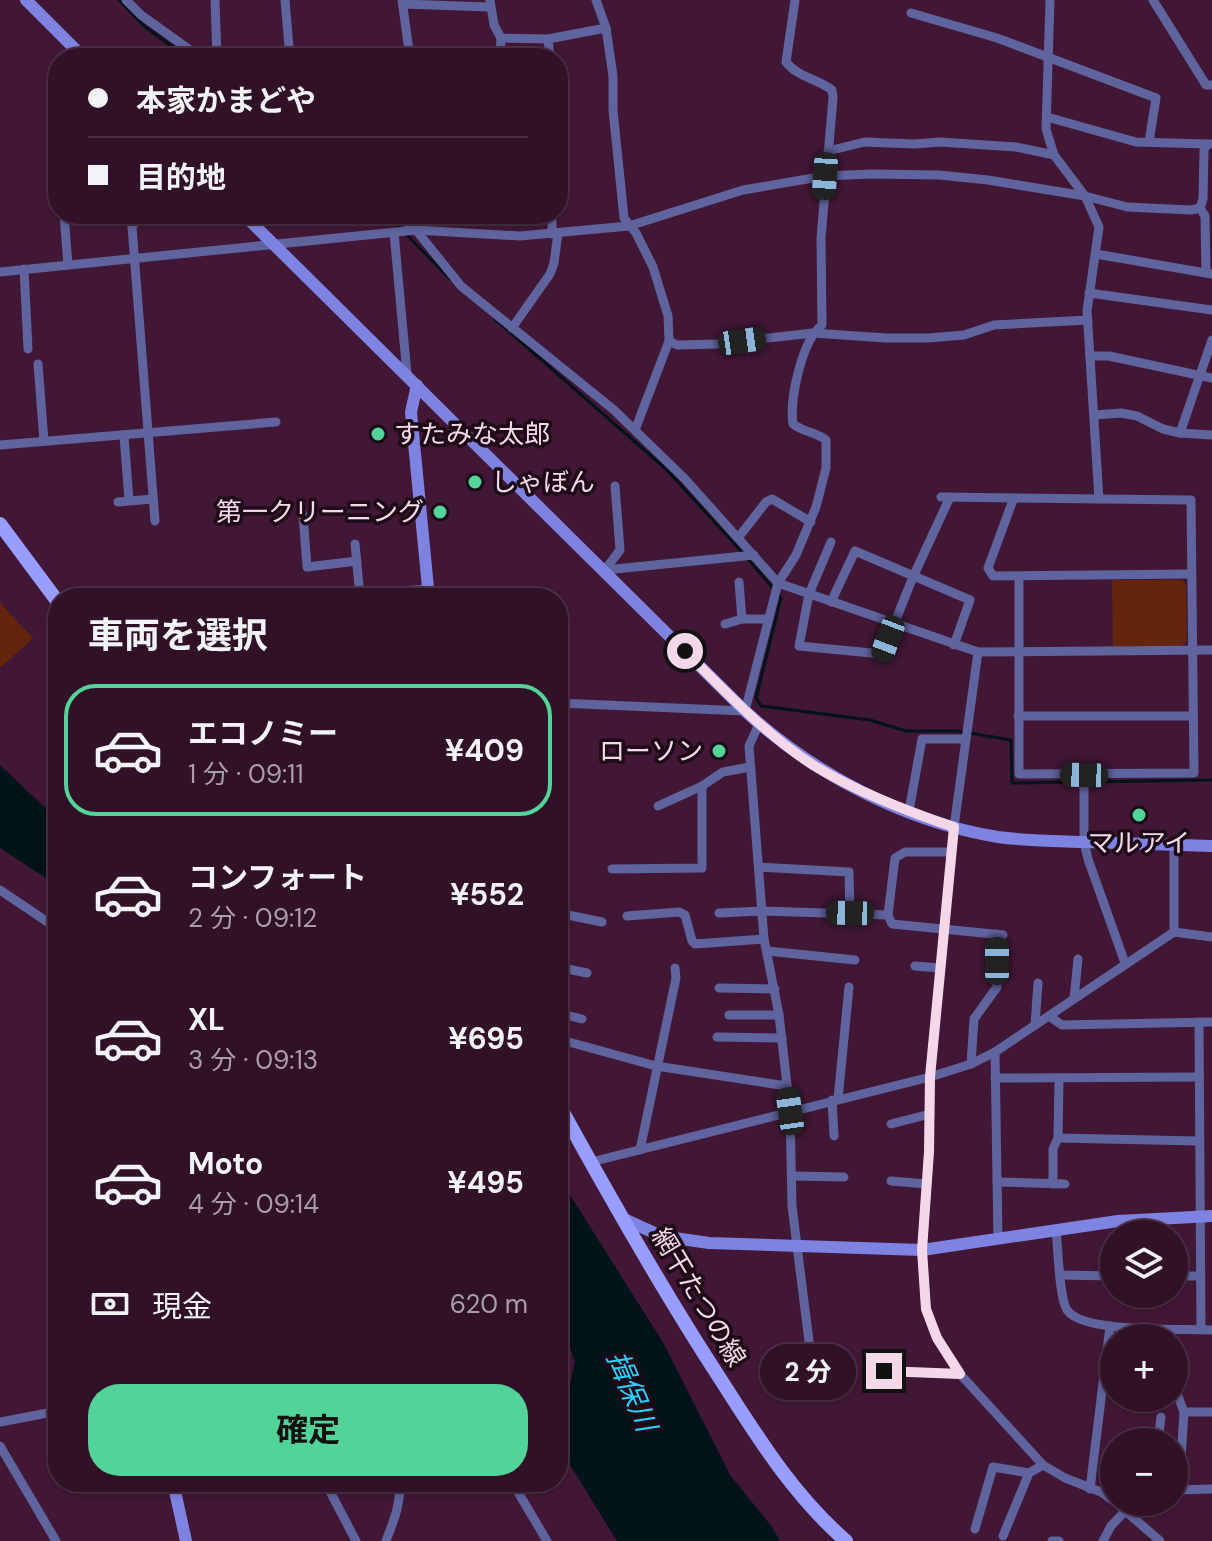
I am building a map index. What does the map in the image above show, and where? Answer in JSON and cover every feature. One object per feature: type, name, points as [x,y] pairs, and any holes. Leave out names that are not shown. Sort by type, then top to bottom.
[{"type":"main road","points":[[0,524],[48,589]]},
{"type":"main road","name":"網干たつの線","points":[[568,1121],[686,1326],[770,1458],[804,1501],[846,1541]]},
{"type":"street","points":[[26,0],[74,48]]},
{"type":"street","points":[[126,0],[141,15],[187,48]]},
{"type":"street","points":[[215,0],[217,48]]},
{"type":"street","points":[[285,0],[289,48]]},
{"type":"street","points":[[596,0],[606,28],[613,76],[613,110],[624,218],[636,233],[653,267],[668,316],[669,341],[635,430]]},
{"type":"street","points":[[745,711],[778,583],[789,568],[811,522],[824,481],[828,450],[826,440],[819,434],[800,430],[793,424],[791,410],[813,333],[822,325],[821,238],[832,90],[792,70],[786,62],[795,0]]},
{"type":"street","points":[[1050,0],[1046,129],[1054,155],[1085,196],[1099,227],[1088,320],[1099,499]]},
{"type":"street","points":[[1153,0],[1206,85],[1212,85]]},
{"type":"street","points":[[409,48],[402,2],[490,3],[501,38],[500,48]]},
{"type":"street","points":[[911,13],[997,38],[1156,98],[1149,142]]},
{"type":"street","points":[[501,38],[548,39],[606,28]]},
{"type":"street","points":[[548,39],[549,48]]},
{"type":"street","points":[[1047,117],[1136,142],[1210,144]]},
{"type":"street","points":[[828,151],[865,142],[940,142],[1016,147],[1054,155]]},
{"type":"street","points":[[1200,208],[1204,150],[1210,144]]},
{"type":"street","points":[[0,272],[416,230],[520,236],[629,226],[743,190],[825,176],[939,175],[1085,196],[1127,207],[1154,210],[1200,208]]},
{"type":"street","points":[[1096,254],[1209,274],[1205,216],[1200,208]]},
{"type":"street","points":[[65,224],[68,265]]},
{"type":"street","points":[[134,224],[133,258],[155,521]]},
{"type":"street","points":[[253,224],[745,711],[792,750],[836,778],[909,811],[954,827],[1009,838],[1212,846]]},
{"type":"street","points":[[408,224],[461,286],[635,430],[685,479],[778,583],[978,652],[1212,650]]},
{"type":"street","points":[[416,224],[416,230]]},
{"type":"street","points":[[512,328],[550,274],[554,263],[554,224]]},
{"type":"street","points":[[394,233],[407,374]]},
{"type":"street","points":[[24,269],[28,349]]},
{"type":"street","points":[[1089,293],[1212,310]]},
{"type":"street","points":[[669,341],[677,345],[717,344],[813,333],[928,338],[964,335],[994,325],[1088,320]]},
{"type":"street","points":[[1180,433],[1212,340]]},
{"type":"street","points":[[1090,356],[1109,356],[1212,378]]},
{"type":"street","points":[[38,364],[44,441]]},
{"type":"street","points":[[417,385],[411,412],[429,588]]},
{"type":"street","points":[[1095,415],[1121,413],[1137,416],[1163,429],[1212,435]]},
{"type":"street","points":[[0,445],[149,435],[276,422]]},
{"type":"street","points":[[124,436],[129,500]]},
{"type":"street","points":[[605,570],[620,550],[615,486]]},
{"type":"street","points":[[831,542],[809,594],[799,646],[882,654],[946,497],[1191,500],[1194,773],[1019,774],[1019,577]]},
{"type":"street","points":[[118,502],[153,499]]},
{"type":"street","points":[[738,538],[766,502],[772,499],[811,522]]},
{"type":"street","points":[[1013,500],[988,568],[993,576],[1191,574]]},
{"type":"street","points":[[303,515],[307,567],[357,561]]},
{"type":"street","points":[[355,544],[359,588]]},
{"type":"street","points":[[831,602],[855,551],[970,600],[954,645]]},
{"type":"street","points":[[605,570],[754,555]]},
{"type":"street","points":[[739,582],[742,619]]},
{"type":"street","points":[[725,624],[742,619],[768,619]]},
{"type":"street","points":[[978,652],[954,827],[930,1077],[922,1250],[926,1309],[937,1338],[960,1374],[1043,1465],[1100,1492]]},
{"type":"street","points":[[568,703],[745,711]]},
{"type":"street","points":[[1018,716],[1193,716]]},
{"type":"street","points":[[759,724],[750,741],[750,767],[764,939],[782,1038],[790,1111],[797,1246],[812,1365],[820,1393]]},
{"type":"street","points":[[909,811],[922,739],[966,739]]},
{"type":"street","points":[[658,806],[702,786],[723,772],[750,767]]},
{"type":"street","points":[[1084,775],[1084,842],[1125,963]]},
{"type":"street","points":[[612,869],[702,868],[702,786]]},
{"type":"street","points":[[1174,845],[1174,932]]},
{"type":"street","points":[[952,852],[905,852],[895,858],[888,915],[892,924],[1000,935],[997,987],[974,1019],[971,1064]]},
{"type":"street","points":[[759,867],[849,872],[850,913]]},
{"type":"street","points":[[0,890],[48,922]]},
{"type":"street","points":[[719,913],[762,911],[888,915]]},
{"type":"street","points":[[627,916],[679,912],[685,915],[695,944],[764,939]]},
{"type":"street","points":[[568,915],[602,922]]},
{"type":"street","points":[[591,1162],[971,1064],[995,1052],[1174,932],[1212,937]]},
{"type":"street","points":[[767,951],[855,960]]},
{"type":"street","points":[[1074,999],[1078,959]]},
{"type":"street","points":[[915,966],[940,968]]},
{"type":"street","points":[[640,1150],[676,978],[675,968]]},
{"type":"street","points":[[568,969],[587,973]]},
{"type":"street","points":[[1035,1025],[1038,983]]},
{"type":"street","points":[[834,1136],[835,1099],[849,987]]},
{"type":"street","points":[[719,988],[775,989]]},
{"type":"street","points":[[729,1015],[779,1015]]},
{"type":"street","points":[[568,1016],[582,1019]]},
{"type":"street","points":[[1049,1016],[1062,1025],[1212,1022]]},
{"type":"street","points":[[1199,1022],[1198,1141],[1206,1216],[1199,1276],[1207,1330]]},
{"type":"street","points":[[717,1037],[782,1038]]},
{"type":"street","points":[[568,1042],[656,1066],[787,1086]]},
{"type":"street","points":[[995,1052],[998,1239]]},
{"type":"street","points":[[995,1078],[1199,1077]]},
{"type":"street","points":[[1053,1184],[1059,1078]]},
{"type":"street","points":[[891,1124],[930,1114]]},
{"type":"street","points":[[1058,1138],[1198,1141]]},
{"type":"street","points":[[792,1176],[844,1177]]},
{"type":"street","points":[[891,1181],[927,1184]]},
{"type":"street","points":[[997,1182],[1065,1184]]},
{"type":"street","points":[[624,1219],[661,1236],[709,1243],[922,1250],[1118,1221],[1206,1216]]},
{"type":"street","points":[[1056,1230],[1065,1308],[1074,1318],[1101,1324]]},
{"type":"street","points":[[1060,1275],[1100,1276]]},
{"type":"street","points":[[1188,1276],[1199,1276]]},
{"type":"street","points":[[812,1365],[853,1368]]},
{"type":"street","points":[[884,1371],[960,1374]]},
{"type":"street","points":[[1090,1489],[1100,1408]]},
{"type":"street","points":[[1183,1428],[1184,1412]]},
{"type":"street","points":[[1188,1412],[1212,1412]]},
{"type":"street","points":[[0,1422],[48,1413]]},
{"type":"street","points":[[1160,1428],[1161,1417]]},
{"type":"street","points":[[0,1446],[56,1541]]},
{"type":"street","points":[[1003,1536],[1029,1473],[1043,1465]]},
{"type":"street","points":[[975,1529],[993,1467],[1029,1473]]},
{"type":"street","points":[[1188,1490],[1212,1489]]},
{"type":"street","points":[[175,1492],[186,1541]]},
{"type":"street","points":[[330,1492],[356,1541]]},
{"type":"street","points":[[386,1541],[400,1492]]},
{"type":"street","points":[[518,1492],[547,1541]]},
{"type":"street","points":[[1103,1541],[1120,1516]]},
{"type":"street","points":[[1131,1516],[1160,1541]]},
{"type":"street","points":[[1052,1541],[1059,1541]]},
{"type":"shaded area","points":[[1112,580],[1182,580],[1186,584],[1187,641],[1181,646],[1113,646]]},
{"type":"shaded area","points":[[0,603],[33,638],[0,668]]},
{"type":"water","points":[[0,765],[48,811],[48,879],[0,848]]},
{"type":"water","name":"揖保川","points":[[568,1192],[664,1344],[730,1475],[780,1541],[617,1541],[570,1465],[568,1395],[575,1362],[568,1343]]},
{"type":"waterway","points":[[119,0],[144,26],[174,48]]},
{"type":"waterway","points":[[397,224],[400,227]]},
{"type":"waterway","points":[[405,233],[450,279]]},
{"type":"waterway","points":[[495,319],[667,470],[742,552]]},
{"type":"waterway","points":[[747,558],[773,588]]},
{"type":"waterway","points":[[778,594],[781,598],[756,698],[761,706],[870,720],[906,731],[958,731],[1011,740],[1012,783],[1212,780]]},
{"type":"place","name":"すたみな太郎","points":[[378,434]]},
{"type":"place","name":"しゃぼん","points":[[475,482]]},
{"type":"place","name":"第一クリーニング","points":[[440,512]]},
{"type":"place","name":"ローソン","points":[[719,751]]},
{"type":"place","name":"マルアイ","points":[[1139,815]]},
{"type":"route","points":[[685,651],[759,724],[812,764],[865,793],[954,827],[930,1077],[929,1152],[922,1250],[926,1309],[937,1338],[960,1374],[884,1371]]}]
